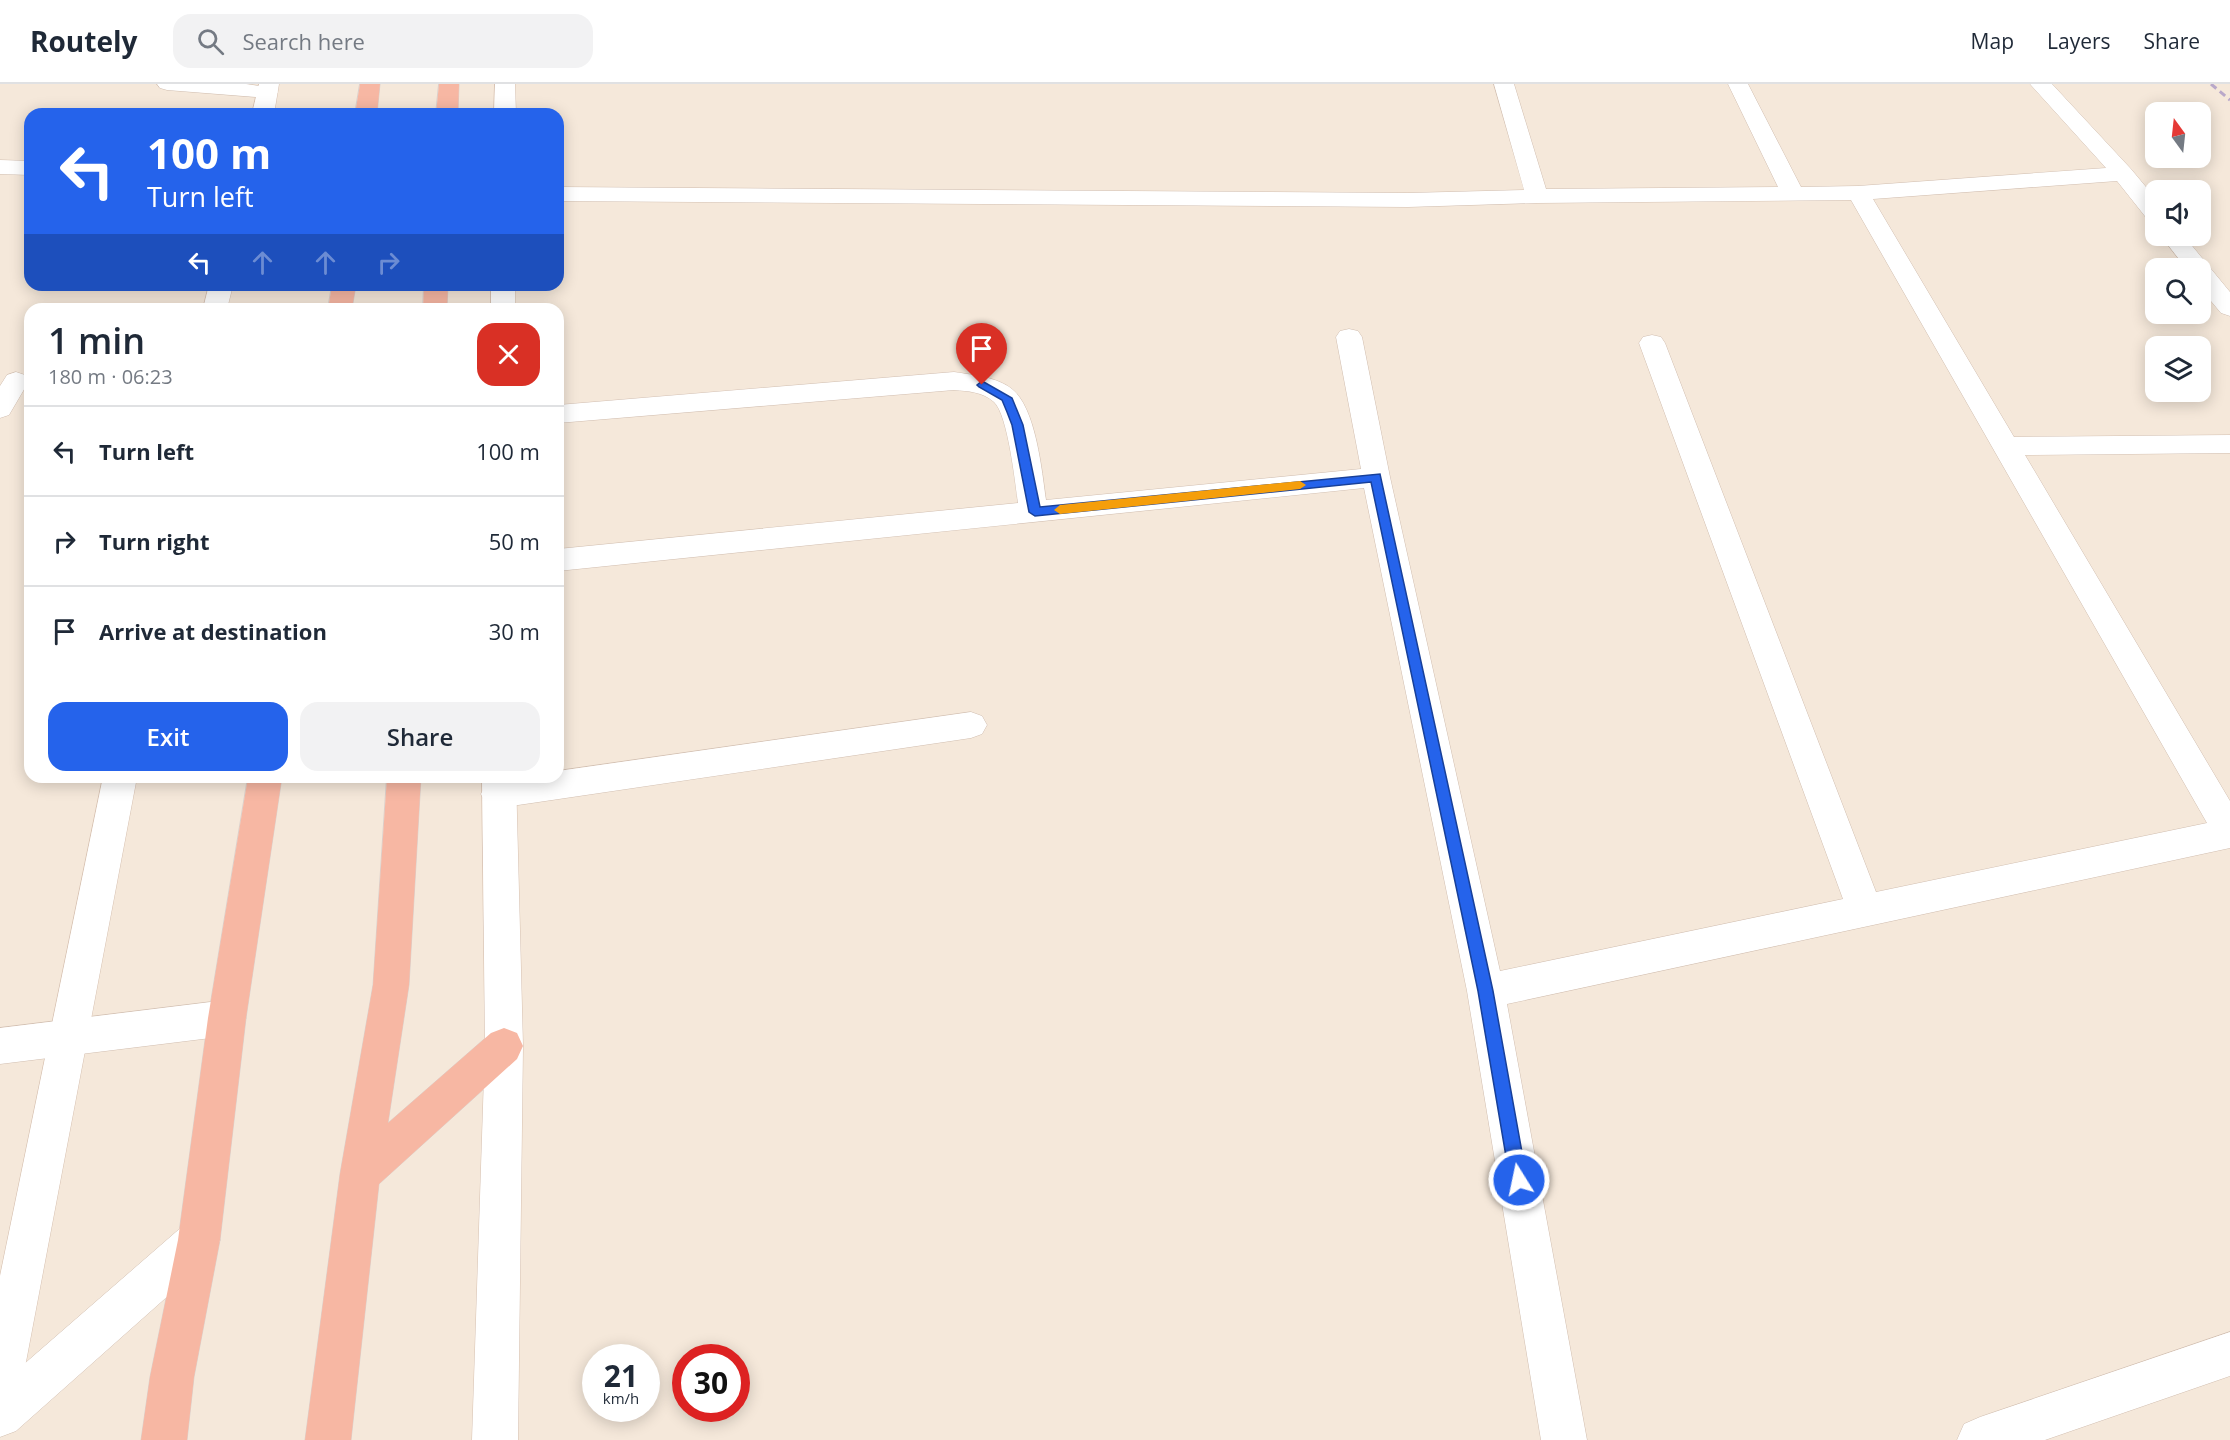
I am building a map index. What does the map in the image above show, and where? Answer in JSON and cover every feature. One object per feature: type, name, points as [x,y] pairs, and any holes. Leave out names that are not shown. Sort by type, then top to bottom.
[{"type":"highway","points":[[367,108],[370,84]]},
{"type":"highway","points":[[447,108],[449,84]]},
{"type":"highway","points":[[164,1440],[172,1377],[199,1240],[227,1018],[264,783]]},
{"type":"highway","points":[[328,1440],[360,1174],[391,985],[404,783]]},
{"type":"highway","points":[[360,1174],[504,1046]]},
{"type":"street","points":[[166,84],[268,88],[264,108]]},
{"type":"street","points":[[505,84],[505,108]]},
{"type":"street","points":[[1504,84],[1537,196]]},
{"type":"street","points":[[1738,84],[1793,194]]},
{"type":"street","points":[[2040,84],[2123,174],[2145,201]]},
{"type":"street","points":[[0,167],[24,168]]},
{"type":"street","points":[[564,194],[1396,200],[1537,196],[1858,193],[2123,174]]},
{"type":"street","points":[[1486,991],[1866,912],[2230,832],[1858,193]]},
{"type":"street","points":[[2180,246],[2189,258]]},
{"type":"street","points":[[2211,285],[2230,308]]},
{"type":"street","points":[[1349,337],[1376,477],[1486,991],[1564,1440]]},
{"type":"street","points":[[1652,343],[1866,912]]},
{"type":"street","points":[[0,409],[15,381]]},
{"type":"street","points":[[564,414],[954,381],[982,385],[1006,398],[1018,425],[1035,512]]},
{"type":"street","points":[[2005,446],[2230,444]]},
{"type":"street","points":[[564,559],[1376,477]]},
{"type":"street","points":[[564,777],[971,725]]},
{"type":"street","points":[[0,1383],[119,783]]},
{"type":"street","points":[[495,1440],[504,1046],[498,786],[521,783]]},
{"type":"street","points":[[0,1046],[227,1018]]},
{"type":"street","points":[[0,1415],[199,1240]]},
{"type":"street","points":[[1980,1440],[2230,1354]]},
{"type":"shaded area","points":[[0,84],[2230,84],[2230,1440],[0,1440]]},
{"type":"railway","points":[[2211,84],[2230,100]]},
{"type":"slow traffic","points":[[1060,510],[1300,485]]},
{"type":"route","points":[[982,385],[1006,398],[1018,425],[1035,512],[1376,477],[1486,991],[1519,1180]]}]
